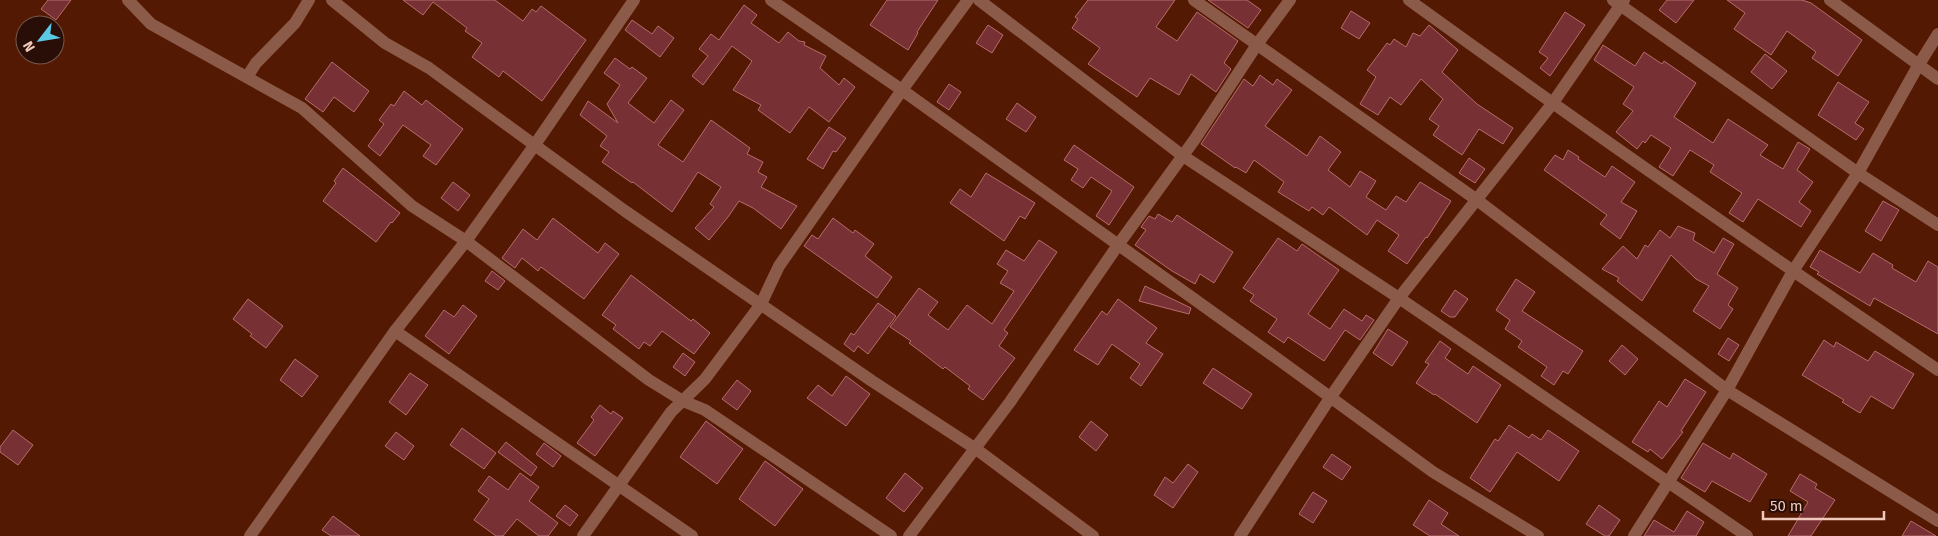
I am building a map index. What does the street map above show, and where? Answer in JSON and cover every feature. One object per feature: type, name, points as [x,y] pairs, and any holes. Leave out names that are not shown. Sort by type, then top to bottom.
[{"type":"street","points":[[128,0],[151,24],[302,108],[412,206],[466,241],[649,380],[683,401],[705,410],[891,536]]},
{"type":"street","points":[[247,78],[256,63],[295,23],[309,0]]},
{"type":"street","points":[[332,0],[385,43],[429,68],[534,146],[872,381],[976,449],[1093,536]]},
{"type":"street","points":[[250,536],[395,331],[466,241],[634,0]]},
{"type":"street","points":[[771,0],[902,90],[1118,244],[1433,472],[1538,536]]},
{"type":"street","points":[[583,536],[671,412],[705,379],[761,304],[779,266],[902,90],[968,0]]},
{"type":"street","points":[[979,0],[1183,156],[1399,298],[1747,536]]},
{"type":"street","points":[[1194,0],[1258,43],[1477,200],[1727,390],[1938,521]]},
{"type":"street","points":[[909,536],[936,498],[976,449],[1118,244],[1183,156],[1258,43],[1290,0]]},
{"type":"street","points":[[1409,0],[1552,104],[1793,272],[1938,370]]},
{"type":"street","points":[[1830,0],[1938,79]]},
{"type":"street","points":[[1240,536],[1330,398],[1399,298],[1552,104],[1619,2],[1858,173],[1938,225]]},
{"type":"street","points":[[1634,536],[1666,482],[1727,390],[1793,272],[1858,173],[1938,34]]},
{"type":"street","points":[[395,331],[692,536]]},
{"type":"building","points":[[48,0],[71,0],[60,15],[49,15],[41,9]]},
{"type":"building","points":[[403,0],[495,0],[523,21],[532,9],[536,12],[541,6],[586,40],[542,101],[503,71],[499,77],[472,57],[482,43],[465,31],[467,28],[433,2],[423,15]]},
{"type":"building","points":[[887,0],[938,0],[917,32],[908,50],[870,25]]},
{"type":"building","points":[[1088,0],[1175,0],[1156,27],[1177,41],[1197,12],[1238,41],[1224,63],[1231,69],[1216,92],[1191,74],[1179,95],[1150,78],[1137,97],[1088,64],[1100,48],[1072,28],[1078,19],[1075,17]]},
{"type":"building","points":[[1208,0],[1247,0],[1261,10],[1248,28]]},
{"type":"building","points":[[1667,0],[1694,0],[1676,23],[1659,10]]},
{"type":"building","points":[[1727,0],[1802,0],[1811,3],[1862,40],[1838,76],[1812,58],[1816,52],[1787,31],[1771,55],[1734,29],[1745,13]]},
{"type":"building","points":[[744,5],[757,15],[751,23],[779,43],[788,32],[799,41],[805,42],[804,45],[826,56],[820,68],[839,85],[844,78],[855,87],[829,122],[809,107],[790,133],[758,110],[761,105],[733,90],[752,61],[732,46],[703,85],[692,76],[708,56],[699,49],[711,34],[719,40]]},
{"type":"building","points":[[1351,11],[1370,23],[1359,39],[1341,28]]},
{"type":"building","points":[[1565,12],[1585,25],[1550,76],[1540,68],[1548,58],[1539,52]]},
{"type":"building","points":[[632,20],[652,34],[658,26],[674,38],[660,57],[625,30]]},
{"type":"building","points":[[988,25],[1003,35],[992,53],[976,43]]},
{"type":"building","points":[[1429,25],[1458,50],[1442,72],[1477,104],[1513,128],[1503,144],[1479,129],[1462,155],[1433,135],[1439,126],[1429,119],[1443,99],[1421,79],[1401,105],[1390,97],[1378,115],[1360,104],[1376,77],[1367,70],[1387,43],[1390,45],[1394,39],[1406,47],[1413,33],[1420,36]]},
{"type":"building","points":[[1603,45],[1635,66],[1644,52],[1662,64],[1664,61],[1696,83],[1674,117],[1713,143],[1728,119],[1768,145],[1760,155],[1783,169],[1798,142],[1810,149],[1797,170],[1813,182],[1799,202],[1811,211],[1801,227],[1758,199],[1743,222],[1729,213],[1742,193],[1710,172],[1714,165],[1690,150],[1673,176],[1659,167],[1671,148],[1651,135],[1637,149],[1616,132],[1633,111],[1623,104],[1634,87],[1594,60]]},
{"type":"building","points":[[1765,54],[1787,71],[1772,89],[1751,72]]},
{"type":"building","points":[[615,58],[647,78],[628,103],[654,123],[671,100],[684,110],[658,145],[683,162],[711,120],[750,148],[747,154],[763,162],[758,172],[767,177],[761,187],[797,206],[781,229],[753,208],[739,201],[709,240],[695,228],[714,207],[710,204],[721,187],[698,172],[672,212],[633,182],[602,162],[609,152],[600,146],[607,136],[580,115],[588,101],[618,123],[607,104],[620,85],[604,73]]},
{"type":"building","points":[[332,62],[369,91],[354,112],[334,97],[323,112],[305,99]]},
{"type":"building","points":[[1260,75],[1273,85],[1277,79],[1292,90],[1265,126],[1307,156],[1320,136],[1341,152],[1328,170],[1350,187],[1360,171],[1376,181],[1366,197],[1386,210],[1396,196],[1406,202],[1420,182],[1451,201],[1427,238],[1407,264],[1388,251],[1399,235],[1377,220],[1367,235],[1329,207],[1323,215],[1312,207],[1309,211],[1278,192],[1284,182],[1254,160],[1246,173],[1235,168],[1201,144],[1244,79],[1253,86]]},
{"type":"building","points":[[1838,82],[1869,102],[1855,123],[1864,129],[1856,140],[1818,115]]},
{"type":"building","points":[[949,84],[961,92],[949,110],[937,102]]},
{"type":"building","points":[[404,91],[422,105],[426,100],[463,129],[436,165],[423,156],[431,145],[403,125],[380,156],[368,146],[384,124],[379,120],[391,104],[394,106]]},
{"type":"building","points":[[1017,103],[1036,117],[1026,132],[1006,119]]},
{"type":"building","points":[[829,127],[846,138],[836,152],[833,151],[823,169],[807,159]]},
{"type":"building","points":[[1074,145],[1134,187],[1109,225],[1096,216],[1112,191],[1091,177],[1083,188],[1071,180],[1078,169],[1064,160]]},
{"type":"building","points":[[1568,150],[1605,177],[1612,166],[1635,182],[1621,202],[1637,211],[1620,239],[1600,224],[1607,215],[1544,170],[1555,155],[1563,160]]},
{"type":"building","points":[[1469,158],[1485,169],[1475,183],[1459,173]]},
{"type":"building","points":[[343,168],[400,213],[376,242],[323,201],[336,183],[334,181]]},
{"type":"building","points":[[986,173],[1035,203],[1025,219],[1020,216],[1004,241],[950,203],[960,189],[971,197]]},
{"type":"building","points":[[453,182],[470,195],[458,211],[441,198]]},
{"type":"building","points":[[1883,201],[1899,210],[1881,241],[1865,231]]},
{"type":"building","points":[[1158,214],[1172,222],[1177,215],[1233,252],[1214,283],[1200,274],[1195,284],[1172,271],[1135,245],[1146,230],[1141,227],[1149,216],[1155,219]]},
{"type":"building","points":[[553,218],[598,253],[605,243],[619,254],[584,299],[541,267],[538,271],[522,258],[515,268],[502,258],[523,229],[537,240]]},
{"type":"building","points":[[833,218],[853,233],[855,230],[874,244],[865,256],[892,277],[877,298],[804,246],[812,235],[818,239]]},
{"type":"building","points":[[1678,226],[1695,233],[1693,240],[1714,253],[1723,238],[1734,244],[1717,274],[1738,288],[1728,305],[1733,309],[1720,329],[1693,311],[1709,286],[1696,279],[1671,255],[1642,301],[1617,281],[1619,278],[1602,269],[1623,246],[1637,259],[1645,245],[1648,247],[1660,230],[1670,238]]},
{"type":"building","points":[[1278,238],[1297,251],[1302,244],[1339,270],[1308,314],[1330,329],[1344,309],[1362,321],[1366,315],[1374,320],[1360,340],[1345,330],[1324,361],[1288,337],[1284,343],[1268,332],[1277,319],[1250,301],[1254,295],[1243,288]]},
{"type":"building","points":[[1039,240],[1057,252],[1004,330],[1008,333],[999,346],[1015,358],[983,400],[968,389],[970,386],[945,367],[943,369],[909,343],[911,341],[890,327],[919,288],[938,302],[928,315],[948,330],[967,305],[992,324],[1014,291],[1000,283],[1008,271],[997,264],[1006,250],[1024,261]]},
{"type":"building","points":[[1820,250],[1860,273],[1873,253],[1893,265],[1892,268],[1916,282],[1928,261],[1938,267],[1938,334],[1874,298],[1870,306],[1817,274],[1819,272],[1810,267]]},
{"type":"building","points":[[492,271],[505,281],[498,290],[485,281]]},
{"type":"building","points":[[631,275],[691,321],[693,319],[710,333],[694,354],[662,331],[650,346],[644,342],[639,349],[613,329],[616,325],[602,315]]},
{"type":"building","points":[[1516,279],[1535,292],[1522,311],[1583,351],[1568,374],[1563,371],[1554,385],[1541,376],[1547,367],[1518,347],[1522,341],[1505,329],[1510,320],[1496,310]]},
{"type":"building","points":[[1145,286],[1191,308],[1189,314],[1139,301]]},
{"type":"building","points":[[1455,290],[1468,299],[1455,317],[1450,317],[1441,311]]},
{"type":"building","points":[[248,299],[283,326],[266,348],[250,336],[252,334],[233,319]]},
{"type":"building","points":[[1118,299],[1157,328],[1146,343],[1163,354],[1141,386],[1130,378],[1140,364],[1112,344],[1098,365],[1074,350],[1102,311],[1107,315]]},
{"type":"building","points":[[878,303],[896,316],[868,354],[858,346],[854,352],[844,344],[851,333],[854,335]]},
{"type":"building","points":[[463,305],[477,316],[449,354],[425,336],[444,310],[454,317]]},
{"type":"building","points":[[1388,329],[1408,342],[1392,366],[1373,353]]},
{"type":"building","points":[[1728,338],[1739,345],[1729,361],[1718,354]]},
{"type":"building","points":[[1824,340],[1834,347],[1836,342],[1868,361],[1875,351],[1914,374],[1893,409],[1871,396],[1860,413],[1842,402],[1844,400],[1802,375]]},
{"type":"building","points":[[1440,341],[1451,349],[1445,358],[1468,374],[1473,366],[1501,385],[1477,423],[1416,383],[1429,364],[1425,362]]},
{"type":"building","points":[[1622,345],[1638,359],[1625,375],[1609,361]]},
{"type":"building","points":[[683,353],[695,362],[685,376],[673,367]]},
{"type":"building","points":[[295,359],[318,376],[302,397],[280,380]]},
{"type":"building","points":[[1213,368],[1252,394],[1242,409],[1203,383]]},
{"type":"building","points":[[410,373],[428,385],[406,415],[389,402]]},
{"type":"building","points":[[846,376],[870,394],[846,426],[807,398],[818,385],[832,396]]},
{"type":"building","points":[[1685,379],[1706,392],[1681,431],[1683,432],[1662,459],[1650,449],[1648,452],[1632,442],[1659,401],[1667,407]]},
{"type":"building","points":[[737,380],[751,391],[737,410],[722,399]]},
{"type":"building","points":[[600,405],[611,414],[613,411],[623,418],[595,456],[577,443],[594,420],[591,417]]},
{"type":"building","points":[[706,421],[743,449],[717,484],[680,457]]},
{"type":"building","points":[[1091,421],[1108,435],[1096,451],[1079,437]]},
{"type":"building","points":[[1509,425],[1529,438],[1532,434],[1541,440],[1548,430],[1579,451],[1559,481],[1517,452],[1490,492],[1470,478],[1495,439],[1498,441]]},
{"type":"building","points":[[462,428],[496,453],[484,469],[450,445]]},
{"type":"building","points":[[13,430],[33,445],[18,465],[0,452],[0,447]]},
{"type":"building","points":[[396,432],[414,446],[404,460],[385,446]]},
{"type":"building","points":[[506,442],[537,467],[531,476],[498,452]]},
{"type":"building","points":[[544,443],[561,456],[553,467],[536,454]]},
{"type":"building","points":[[1703,443],[1730,459],[1733,453],[1767,474],[1750,502],[1712,481],[1705,492],[1681,478]]},
{"type":"building","points":[[1332,454],[1351,467],[1342,480],[1323,467]]},
{"type":"building","points":[[765,461],[803,489],[775,526],[739,499]]},
{"type":"building","points":[[1188,464],[1198,472],[1173,508],[1154,495],[1165,477],[1173,483]]},
{"type":"building","points":[[520,473],[539,487],[529,501],[558,523],[548,536],[539,536],[517,519],[503,536],[496,536],[474,520],[489,499],[478,491],[489,476],[508,490]]},
{"type":"building","points":[[905,473],[923,488],[904,512],[886,498]]},
{"type":"building","points":[[1800,474],[1817,484],[1815,488],[1835,500],[1811,536],[1788,536],[1808,502],[1790,491]]},
{"type":"building","points":[[1313,492],[1327,501],[1313,523],[1299,514]]},
{"type":"building","points":[[1429,500],[1448,513],[1441,524],[1459,536],[1430,536],[1413,525]]},
{"type":"building","points":[[565,505],[578,515],[570,526],[556,516]]},
{"type":"building","points":[[1599,505],[1620,520],[1609,536],[1605,536],[1586,524]]},
{"type":"building","points":[[1687,511],[1704,522],[1696,536],[1644,536],[1654,520],[1674,532]]},
{"type":"building","points":[[333,516],[360,536],[331,536],[322,530]]},
{"type":"building","points":[[1911,521],[1936,536],[1902,536]]}]
